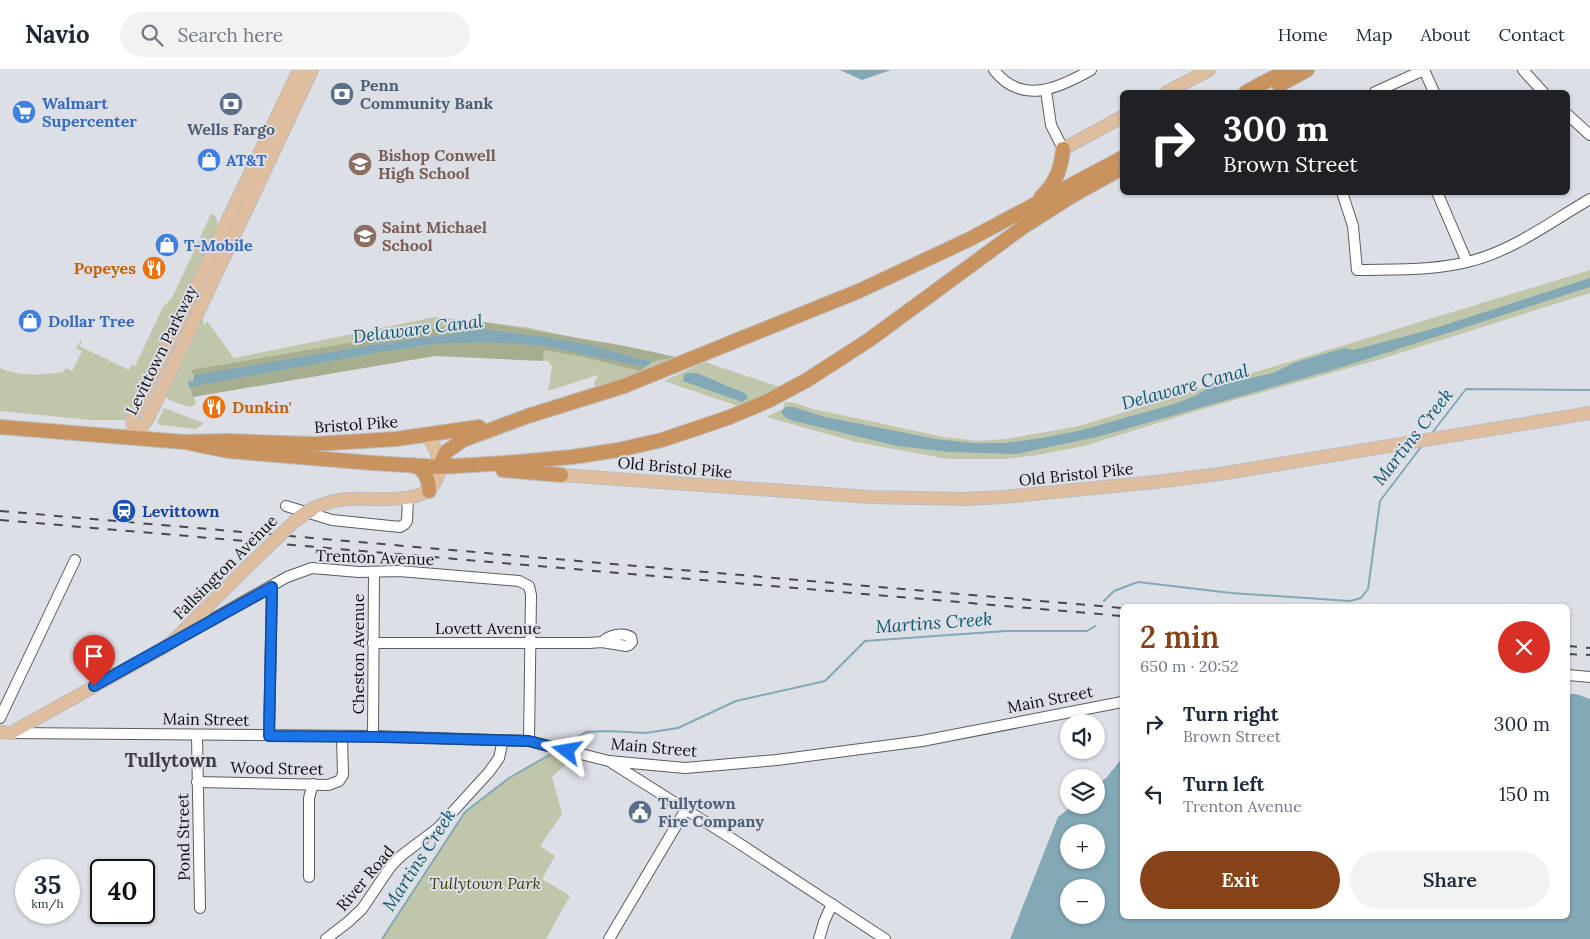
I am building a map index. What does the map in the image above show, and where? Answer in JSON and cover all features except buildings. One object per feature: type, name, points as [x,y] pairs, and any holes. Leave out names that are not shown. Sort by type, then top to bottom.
[{"type":"highway","points":[[1250,90],[1288,70]]},
{"type":"highway","points":[[1269,90],[1307,70]]},
{"type":"highway","points":[[1030,207],[1054,182],[1061,166],[1064,149]]},
{"type":"highway","points":[[439,466],[446,452],[458,442],[528,416],[624,386],[859,291],[941,253],[1120,159]]},
{"type":"highway","points":[[457,466],[596,454],[640,446],[709,425],[757,406],[842,359],[1023,227],[1070,197],[1120,169]]},
{"type":"highway","name":"Bristol Pike","points":[[0,427],[184,442],[229,441],[268,444],[322,444],[426,435],[528,416]]},
{"type":"highway","name":"Bristol Pike","points":[[184,442],[228,451],[411,465],[457,466]]},
{"type":"highway","points":[[411,465],[417,466],[425,474],[429,483],[429,491]]},
{"type":"highway","points":[[457,466],[561,475]]},
{"type":"main road","name":"Levittown Parkway","points":[[133,438],[132,418],[299,70]]},
{"type":"main road","name":"Levittown Parkway","points":[[133,438],[147,420],[156,402],[312,70]]},
{"type":"main road","points":[[1171,90],[1208,70]]},
{"type":"main road","points":[[1064,149],[1120,118]]},
{"type":"main road","name":"Old Bristol Pike","points":[[561,475],[879,498],[983,498],[1066,492],[1219,474],[1590,413]]},
{"type":"main road","points":[[426,435],[436,449],[439,466],[436,482],[429,491]]},
{"type":"main road","name":"Fallsington Avenue","points":[[6,733],[173,641],[294,521],[313,508],[339,500],[408,498],[420,496],[429,491]]},
{"type":"street","points":[[994,70],[1007,82],[1020,89],[1034,92],[1058,87],[1089,71]]},
{"type":"street","points":[[1379,90],[1424,70],[1433,90]]},
{"type":"street","points":[[1523,70],[1541,90]]},
{"type":"street","points":[[1046,90],[1051,125],[1064,149]]},
{"type":"street","points":[[1570,117],[1590,135]]},
{"type":"street","points":[[1343,195],[1351,214],[1356,245],[1357,270],[1446,266],[1491,255],[1507,248],[1590,199]]},
{"type":"street","points":[[1438,195],[1467,262]]},
{"type":"street","name":"Fallsington Avenue","points":[[286,506],[332,520],[400,527],[407,521],[408,498]]},
{"type":"street","points":[[0,718],[75,560]]},
{"type":"street","name":"Trenton Avenue","points":[[173,641],[299,572],[312,568],[519,581],[526,584],[530,589],[530,643]]},
{"type":"street","name":"Cheston Avenue","points":[[373,736],[374,572]]},
{"type":"street","points":[[269,736],[272,587]]},
{"type":"street","name":"Lovett Avenue","points":[[373,643],[602,642]]},
{"type":"street","points":[[529,741],[530,643]]},
{"type":"street","points":[[1570,675],[1590,677]]},
{"type":"street","name":"Main Street","points":[[6,733],[373,736],[529,741],[609,761],[685,768],[787,759],[922,741],[1120,702]]},
{"type":"street","name":"Pond Street","points":[[197,735],[200,908]]},
{"type":"street","name":"Wood Street","points":[[197,782],[328,785],[336,783],[342,778],[344,766],[342,736]]},
{"type":"street","name":"River Road","points":[[326,939],[362,909],[391,866],[402,855],[438,828],[493,768],[499,758],[502,740]]},
{"type":"street","points":[[609,761],[886,939]]},
{"type":"street","points":[[309,878],[309,798],[313,784]]},
{"type":"street","points":[[609,939],[686,809]]},
{"type":"street","points":[[819,939],[832,904]]},
{"type":"green space","points":[[211,214],[216,217],[219,228],[126,420],[91,420],[0,411],[0,368],[16,373],[31,374],[63,372],[66,368],[72,371],[82,351],[76,348],[81,340],[79,346],[129,370],[131,365],[135,366],[163,307],[172,298]]},
{"type":"green space","points":[[1590,270],[1590,293],[1381,359],[1203,409],[1084,446],[1037,455],[1007,459],[948,459],[856,442],[766,417],[783,409],[785,402],[795,403],[813,409],[944,437],[977,441],[1006,439],[1079,426]]},
{"type":"green space","points":[[202,315],[204,326],[207,321],[234,358],[435,317],[526,327],[636,351],[656,361],[676,357],[677,359],[596,390],[594,383],[598,375],[548,391],[552,367],[548,361],[543,361],[542,359],[460,354],[400,359],[193,394],[196,404],[190,407],[169,400],[165,396]]},
{"type":"green space","points":[[479,321],[625,346],[676,357],[652,362],[591,345],[484,329],[371,345],[194,375],[191,370]]},
{"type":"green space","points":[[486,342],[544,346],[645,367],[640,371],[584,357],[544,350],[543,361],[435,356],[193,397],[190,387],[376,353],[436,344]]},
{"type":"green space","points":[[705,362],[780,387],[738,406],[664,381]]},
{"type":"green space","points":[[164,408],[203,424],[196,429],[160,425],[157,422]]},
{"type":"green space","name":"Tullytown Park","points":[[554,753],[573,758],[552,777],[562,814],[540,846],[555,856],[542,879],[570,896],[546,939],[382,939],[465,812],[509,778]]},
{"type":"water","points":[[840,70],[891,70],[862,80]]},
{"type":"water","points":[[1590,278],[1590,287],[1339,368],[1101,436],[1016,454],[950,452],[897,446],[794,421],[786,418],[781,412],[785,407],[793,407],[825,417],[936,439],[971,443],[1005,443],[1043,438],[1082,430],[1174,404],[1195,396],[1208,388],[1273,373],[1296,362],[1345,348],[1353,350],[1429,330]]},
{"type":"water","points":[[484,329],[591,345],[652,362],[645,367],[544,346],[486,342],[436,344],[188,386],[189,380],[193,382],[194,375],[371,345]]},
{"type":"water","points":[[687,373],[697,373],[746,394],[748,398],[742,402],[683,381],[684,375]]},
{"type":"water","points":[[1570,694],[1576,694],[1590,699],[1590,939],[1010,939],[1058,817],[1062,814],[1105,814],[1105,779],[1120,761],[1120,919],[1570,919]]},
{"type":"waterway","name":"Martins Creek","points":[[1432,433],[1466,389],[1590,390]]},
{"type":"waterway","name":"Martins Creek","points":[[1104,601],[1114,591],[1138,582],[1231,593],[1350,601],[1361,598],[1368,589],[1380,501],[1421,447]]},
{"type":"waterway","name":"Martins Creek","points":[[564,746],[586,732],[645,733],[678,728],[736,701],[825,681],[865,641],[1006,631],[1087,631],[1095,626]]},
{"type":"waterway","name":"Martins Creek","points":[[382,939],[465,812],[509,778],[556,751]]},
{"type":"railway","points":[[0,511],[1120,608]]},
{"type":"railway","points":[[0,520],[1120,616]]},
{"type":"railway","points":[[1570,646],[1590,648]]},
{"type":"railway","points":[[1570,654],[1590,655]]},
{"type":"place","name":"Penn Community Bank","points":[[342,94]]},
{"type":"place","name":"Wells Fargo","points":[[231,104]]},
{"type":"place","name":"Walmart Supercenter","points":[[24,112]]},
{"type":"place","name":"AT&T","points":[[209,160]]},
{"type":"place","name":"Bishop Conwell High School","points":[[360,164]]},
{"type":"place","name":"Saint Michael School","points":[[365,236]]},
{"type":"place","name":"T-Mobile","points":[[167,245]]},
{"type":"place","name":"Popeyes","points":[[154,268]]},
{"type":"place","name":"Dollar Tree","points":[[30,321]]},
{"type":"place","name":"Dunkin'","points":[[214,407]]},
{"type":"place","name":"Levittown","points":[[124,511]]},
{"type":"place","name":"Tullytown Fire Company","points":[[640,812]]},
{"type":"district","name":"Tullytown","points":[[171,760]]},
{"type":"route","points":[[94,686],[272,587],[269,736],[529,741],[567,751]]},
{"type":"water label","name":"Delaware Canal","points":[[418,329]]},
{"type":"water label","name":"Delaware Canal","points":[[1185,387]]}]
